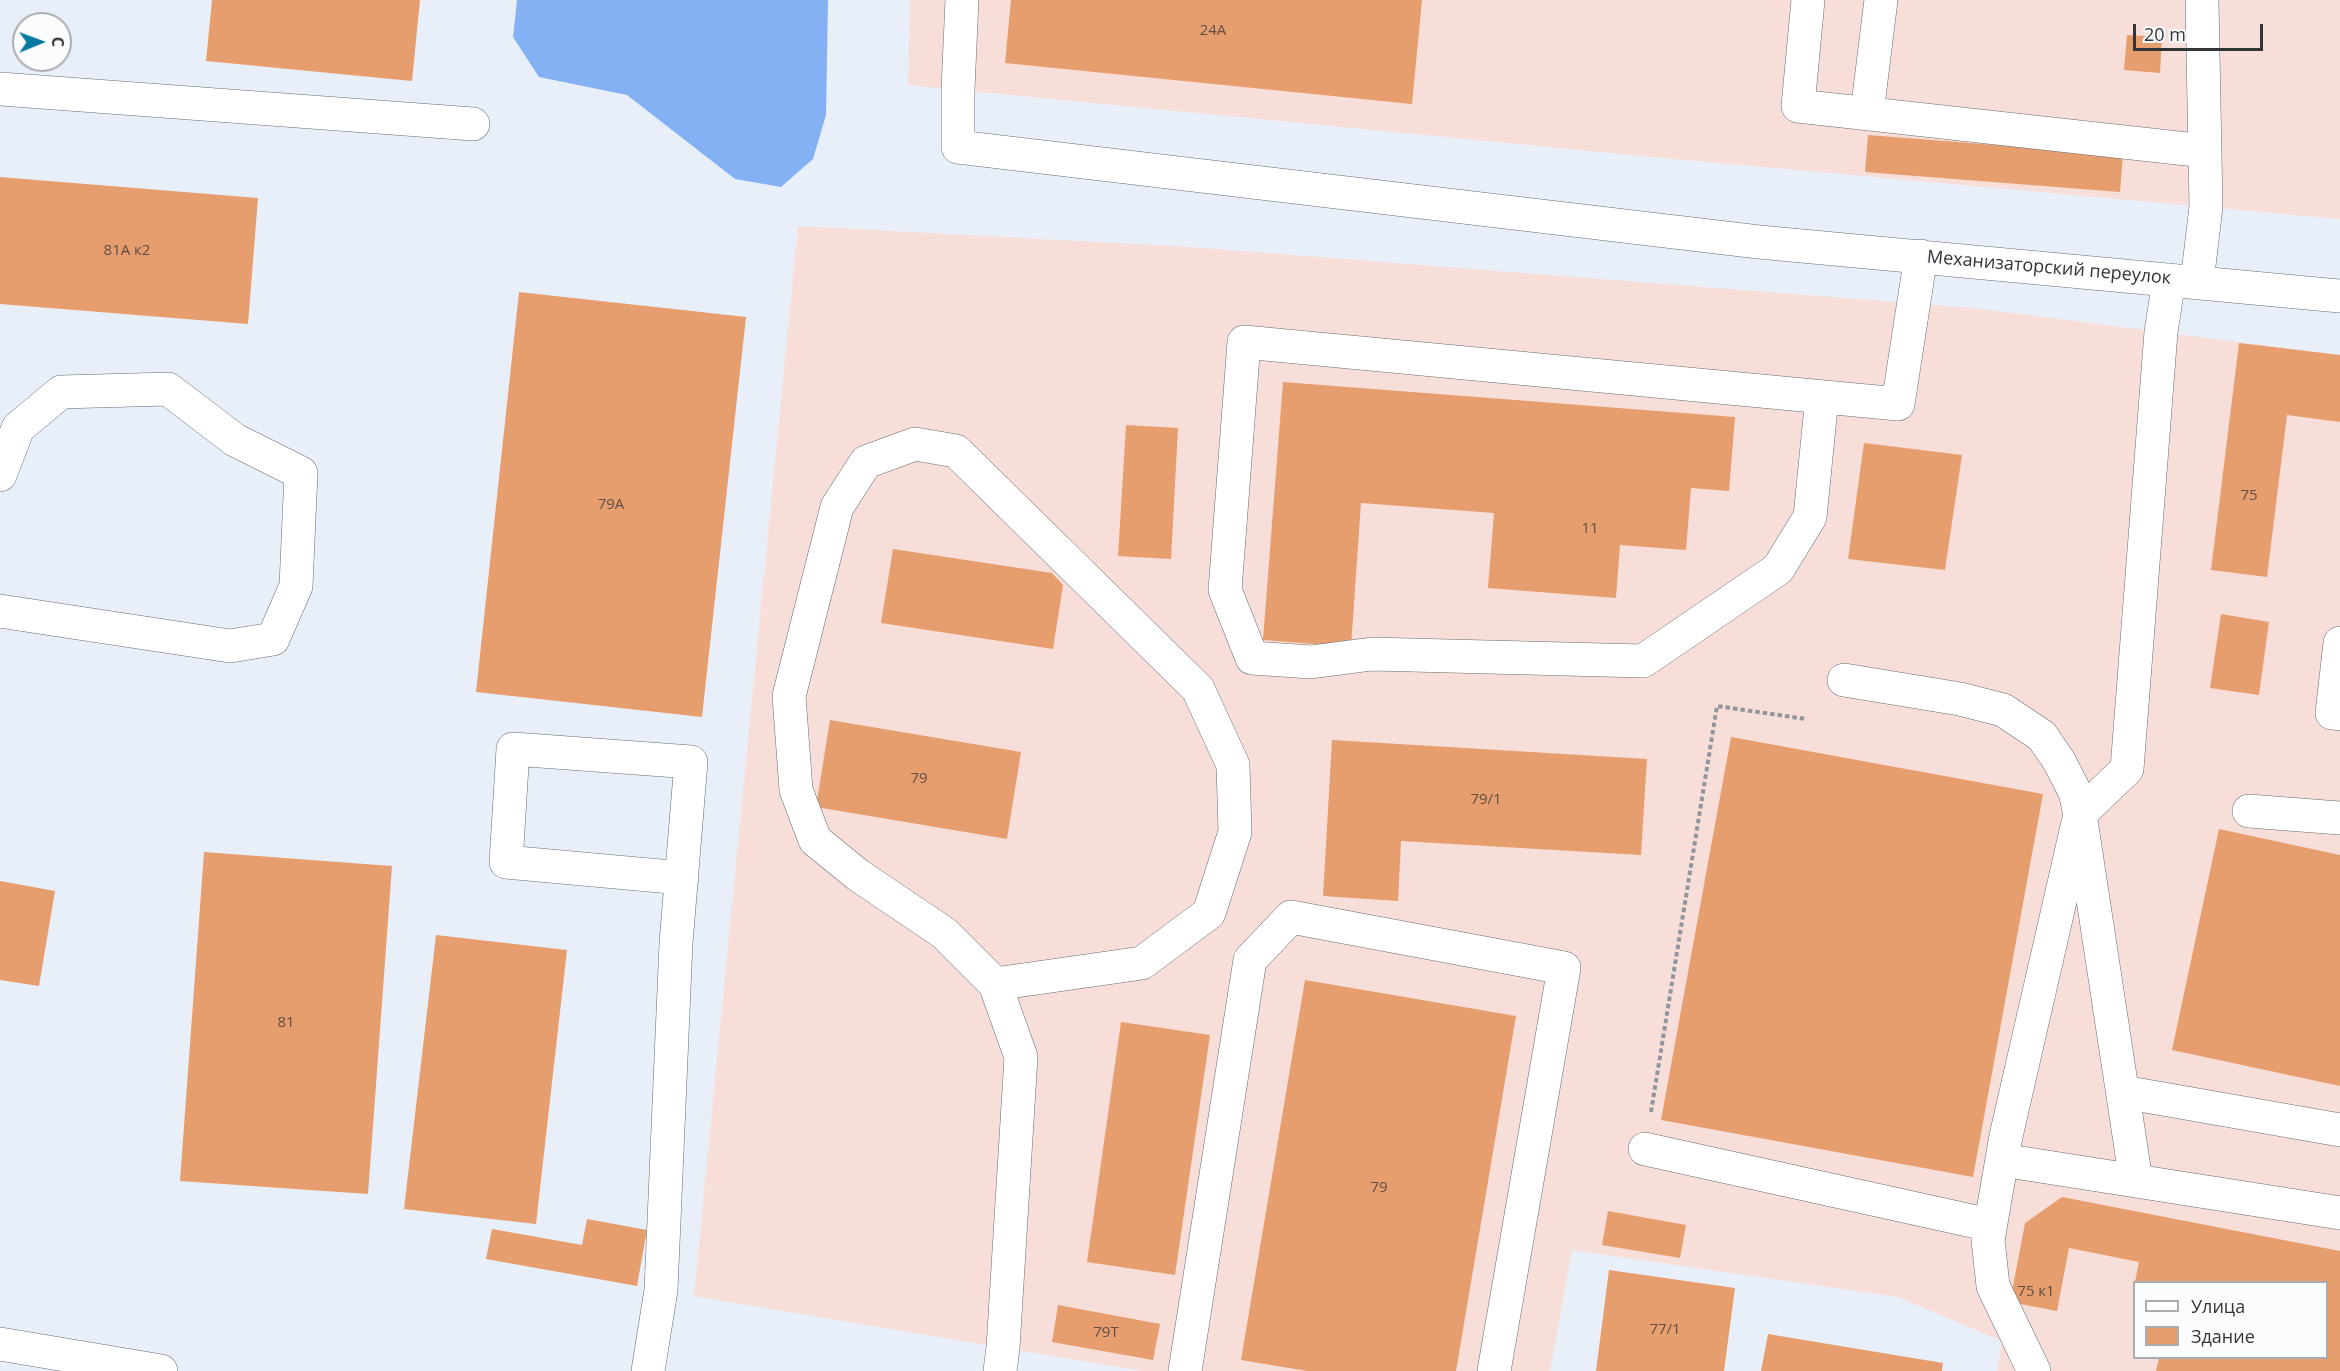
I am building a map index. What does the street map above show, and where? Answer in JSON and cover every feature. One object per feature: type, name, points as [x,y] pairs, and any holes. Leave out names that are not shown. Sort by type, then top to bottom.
[{"type":"street","name":"Механизаторский переулок","points":[[962,0],[958,147],[1759,242],[2340,296]]},
{"type":"street","points":[[1808,0],[1798,106],[2205,151]]},
{"type":"street","points":[[1867,113],[1881,0]]},
{"type":"street","points":[[2034,1371],[1993,1286],[1988,1240],[2002,1160],[2080,814],[2127,770],[2161,332],[2183,281],[2206,207],[2202,0]]},
{"type":"street","points":[[0,88],[473,124]]},
{"type":"street","points":[[1822,397],[1810,517],[1778,569],[1643,661],[1372,654],[1311,662],[1252,658],[1225,590],[1244,342],[1898,404],[1921,256]]},
{"type":"street","points":[[0,475],[18,428],[62,392],[168,389],[235,440],[301,473],[296,586],[273,639],[230,646],[0,611]]},
{"type":"street","points":[[995,984],[1142,963],[1209,913],[1235,832],[1233,765],[1198,689],[956,451],[915,444],[866,462],[837,507],[789,696],[796,790],[815,840],[858,875],[944,933],[995,984],[1022,1057],[1000,1371]]},
{"type":"street","points":[[2340,643],[2332,713],[2340,714]]},
{"type":"street","points":[[1844,680],[1960,699],[2003,710],[2042,736],[2059,761],[2075,792],[2080,814],[2136,1181]]},
{"type":"street","points":[[648,1371],[661,1290],[676,943],[682,878],[691,762],[513,749],[506,862],[682,878]]},
{"type":"street","points":[[2249,811],[2340,818]]},
{"type":"street","points":[[1185,1371],[1250,960],[1291,917],[1564,968],[1494,1371]]},
{"type":"street","points":[[2122,1092],[2340,1130]]},
{"type":"street","points":[[1645,1149],[1990,1225]]},
{"type":"street","points":[[2002,1160],[2340,1213]]},
{"type":"street","points":[[0,1344],[161,1371]]},
{"type":"path","points":[[1645,1149],[1717,706],[1806,719]]},
{"type":"shaded area","points":[[517,0],[828,0],[826,115],[813,159],[781,187],[735,179],[627,95],[539,77],[513,37]]},
{"type":"shaded area","points":[[910,0],[2340,0],[2340,219],[1653,157],[908,85]]},
{"type":"shaded area","points":[[798,226],[1190,247],[1973,308],[2340,355],[2340,1371],[1997,1371],[2002,1341],[1898,1297],[1572,1250],[1550,1371],[1143,1371],[694,1296]]},
{"type":"building","points":[[212,0],[420,0],[412,81],[206,61]]},
{"type":"building","points":[[1011,0],[1422,0],[1412,104],[1005,63]]},
{"type":"building","points":[[2127,35],[2162,37],[2160,73],[2124,70]]},
{"type":"building","points":[[1868,135],[2123,155],[2120,192],[1865,172]]},
{"type":"building","points":[[0,177],[258,198],[248,324],[0,304]]},
{"type":"building","points":[[519,292],[746,317],[702,717],[476,692]]},
{"type":"building","points":[[2239,343],[2340,355],[2340,422],[2287,415],[2267,577],[2211,570]]},
{"type":"building","points":[[1283,382],[1735,417],[1729,491],[1691,488],[1686,550],[1620,545],[1616,598],[1488,588],[1494,513],[1361,503],[1351,647],[1263,640]]},
{"type":"building","points":[[1126,425],[1178,428],[1171,559],[1118,556]]},
{"type":"building","points":[[1864,443],[1962,455],[1945,570],[1848,559]]},
{"type":"building","points":[[893,549],[1052,573],[1063,585],[1053,649],[881,623]]},
{"type":"building","points":[[2221,614],[2269,622],[2259,695],[2210,688]]},
{"type":"building","points":[[830,720],[1021,752],[1007,839],[816,807]]},
{"type":"building","points":[[1731,737],[2043,794],[1973,1177],[1661,1120]]},
{"type":"building","points":[[1332,740],[1647,759],[1641,855],[1401,841],[1398,901],[1323,896]]},
{"type":"building","points":[[2219,829],[2340,855],[2340,1086],[2172,1050]]},
{"type":"building","points":[[204,852],[392,866],[368,1194],[180,1181]]},
{"type":"building","points":[[0,881],[55,891],[39,986],[0,980]]},
{"type":"building","points":[[436,935],[567,950],[536,1224],[404,1209]]},
{"type":"building","points":[[1305,980],[1516,1016],[1456,1371],[1307,1371],[1241,1360]]},
{"type":"building","points":[[1121,1022],[1210,1035],[1175,1275],[1087,1262]]},
{"type":"building","points":[[2062,1197],[2340,1251],[2340,1371],[2156,1371],[2159,1359],[2328,1359],[2328,1281],[2135,1281],[2139,1262],[2069,1248],[2057,1311],[2010,1302],[2025,1223]]},
{"type":"building","points":[[1608,1211],[1686,1225],[1680,1258],[1602,1245]]},
{"type":"building","points":[[587,1219],[647,1230],[637,1286],[486,1259],[492,1229],[582,1245]]},
{"type":"building","points":[[1609,1270],[1735,1288],[1724,1371],[1596,1371]]},
{"type":"building","points":[[1058,1305],[1160,1324],[1153,1360],[1052,1342]]},
{"type":"building","points":[[1768,1334],[1943,1363],[1942,1371],[1761,1371]]}]
